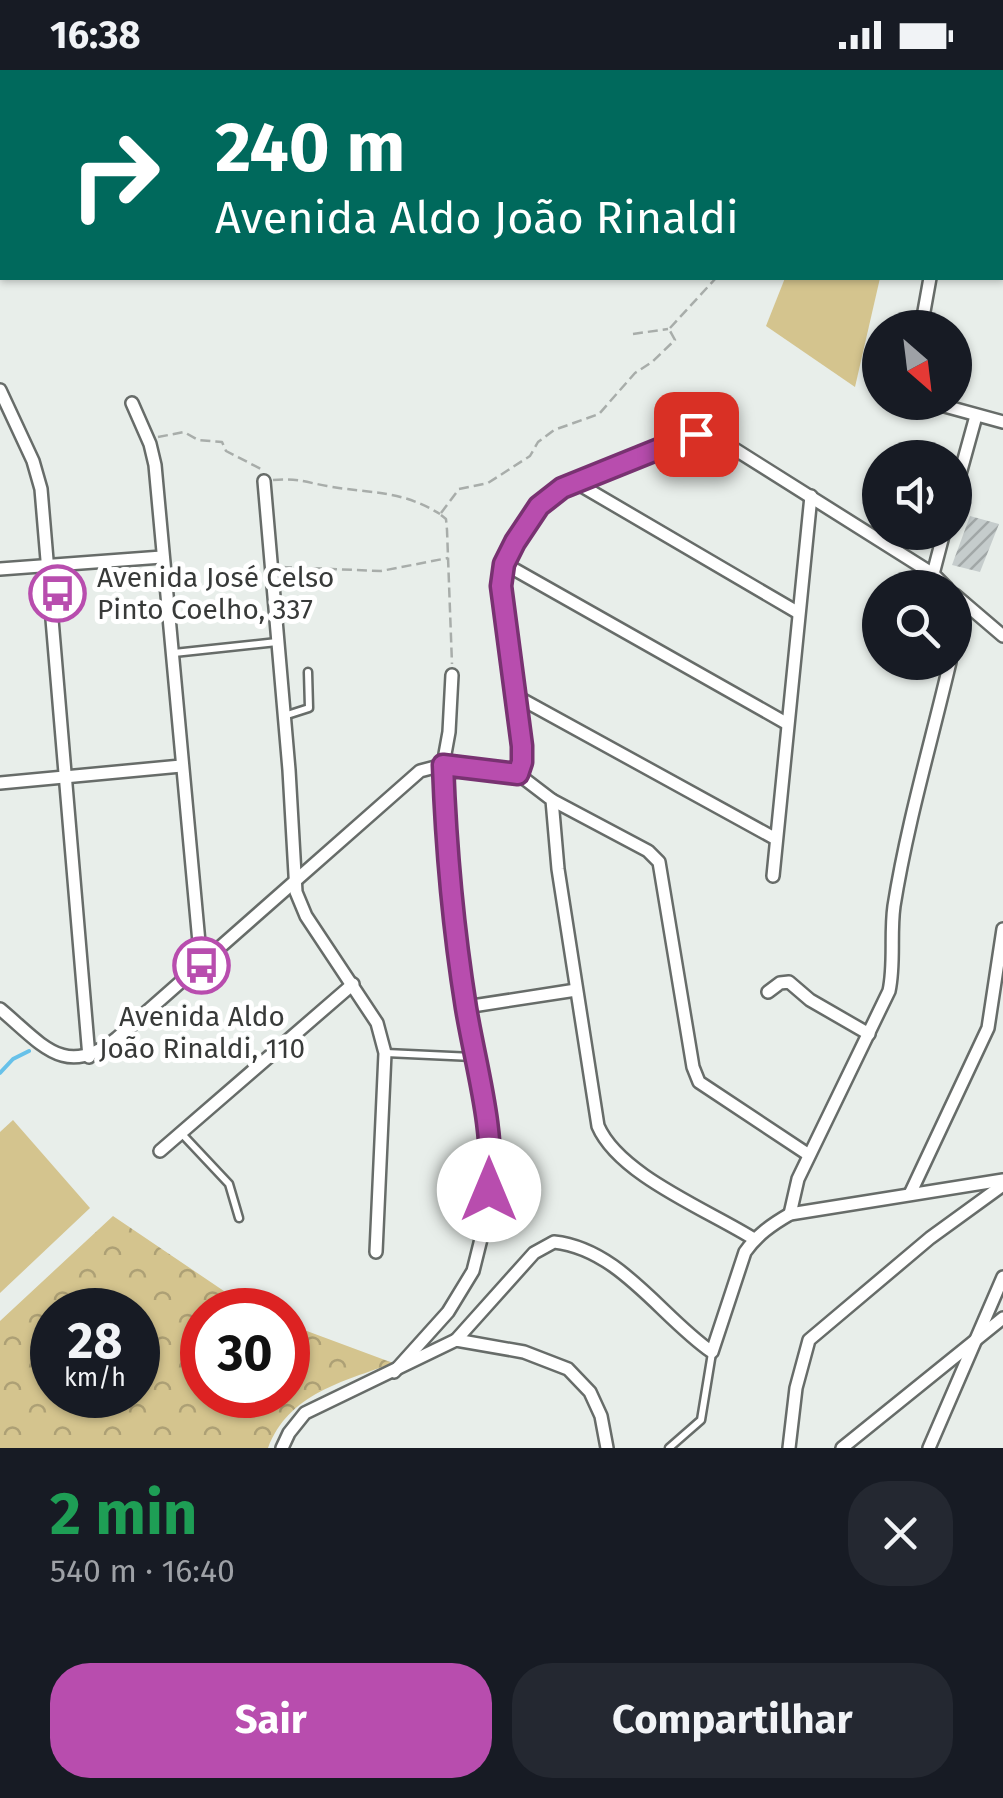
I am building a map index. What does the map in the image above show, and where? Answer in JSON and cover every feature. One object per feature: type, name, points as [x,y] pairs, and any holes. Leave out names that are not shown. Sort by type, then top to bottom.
[{"type":"street","points":[[924,310],[930,280]]},
{"type":"street","points":[[0,390],[38,474],[88,1057]]},
{"type":"street","points":[[132,403],[148,438],[155,466],[200,964]]},
{"type":"street","points":[[972,415],[1003,422]]},
{"type":"street","points":[[969,440],[976,416]]},
{"type":"street","points":[[518,774],[522,757],[501,586],[504,564],[539,506],[575,482],[689,436],[704,434],[717,438],[926,570]]},
{"type":"street","points":[[264,482],[295,879],[306,916],[377,1023],[384,1053],[376,1252]]},
{"type":"street","points":[[575,482],[797,612]]},
{"type":"street","points":[[773,876],[811,496]]},
{"type":"street","points":[[0,569],[162,557]]},
{"type":"street","points":[[504,564],[786,723]]},
{"type":"street","points":[[972,609],[1003,636]]},
{"type":"street","points":[[394,1372],[462,1292],[478,1255],[491,1168],[448,875],[443,765],[452,675]]},
{"type":"street","points":[[790,1214],[794,1190],[809,1155],[892,978],[891,936],[899,880],[946,680]]},
{"type":"street","points":[[514,695],[776,839]]},
{"type":"street","points":[[0,1009],[54,1054],[76,1060],[88,1057],[117,1038],[410,779],[429,767],[443,765],[518,774],[552,800],[648,851],[659,862],[693,1067],[699,1082],[809,1155]]},
{"type":"street","points":[[0,783],[181,766]]},
{"type":"street","points":[[552,800],[598,1126],[608,1146],[636,1170],[754,1239]]},
{"type":"street","points":[[910,1194],[988,1028],[1003,928]]},
{"type":"street","points":[[768,992],[789,982],[810,1000],[869,1034]]},
{"type":"street","points":[[160,1151],[353,984]]},
{"type":"street","points":[[466,1007],[576,990]]},
{"type":"street","points":[[282,1448],[305,1413],[456,1340],[534,1253],[554,1242],[579,1248],[621,1273],[712,1352],[737,1270],[754,1239],[790,1214],[1003,1183]]},
{"type":"street","points":[[789,1448],[796,1388],[809,1340],[930,1238],[1003,1183]]},
{"type":"street","points":[[929,1448],[1003,1277]]},
{"type":"street","points":[[842,1448],[1003,1318]]},
{"type":"street","points":[[456,1340],[524,1352],[568,1369],[590,1392],[600,1416],[606,1448]]},
{"type":"lane","points":[[170,653],[277,642]]},
{"type":"lane","points":[[284,716],[309,708],[308,672]]},
{"type":"lane","points":[[384,1053],[475,1057]]},
{"type":"lane","points":[[181,1133],[229,1184],[239,1218]]},
{"type":"lane","points":[[669,1448],[702,1420],[712,1352]]},
{"type":"path","points":[[633,334],[669,329],[714,280]]},
{"type":"path","points":[[440,514],[459,489],[488,484],[530,456],[538,442],[554,430],[599,414],[635,373],[675,340],[669,329]]},
{"type":"path","points":[[148,438],[184,432],[198,440],[222,442],[226,450],[260,466],[264,482],[300,477],[323,486],[394,492],[440,514],[446,519],[452,675]]},
{"type":"path","points":[[270,567],[380,571],[448,558]]},
{"type":"green space","points":[[784,280],[880,280],[873,310],[862,310],[862,356],[855,387],[766,326]]},
{"type":"green space","points":[[13,1120],[90,1208],[0,1293],[0,1132]]},
{"type":"green space","points":[[113,1216],[219,1288],[180,1288],[180,1418],[286,1418],[268,1448],[0,1448],[0,1321],[30,1293],[30,1418],[160,1418],[160,1288],[36,1288]]},
{"type":"green space","points":[[310,1332],[393,1363],[337,1384],[310,1398]]},
{"type":"building","points":[[972,517],[999,524],[980,572],[952,565],[958,550],[972,550]]},
{"type":"waterway","points":[[0,1073],[13,1059],[29,1051]]},
{"type":"place","name":"Avenida José Celso Pinto Coelho, 337","points":[[58,593]]},
{"type":"place","name":"Avenida Aldo João Rinaldi, 110","points":[[202,965]]},
{"type":"route","points":[[489,1190],[489,1135],[448,875],[443,765],[518,774],[522,746],[501,586],[504,564],[539,506],[562,488],[696,434]]}]
